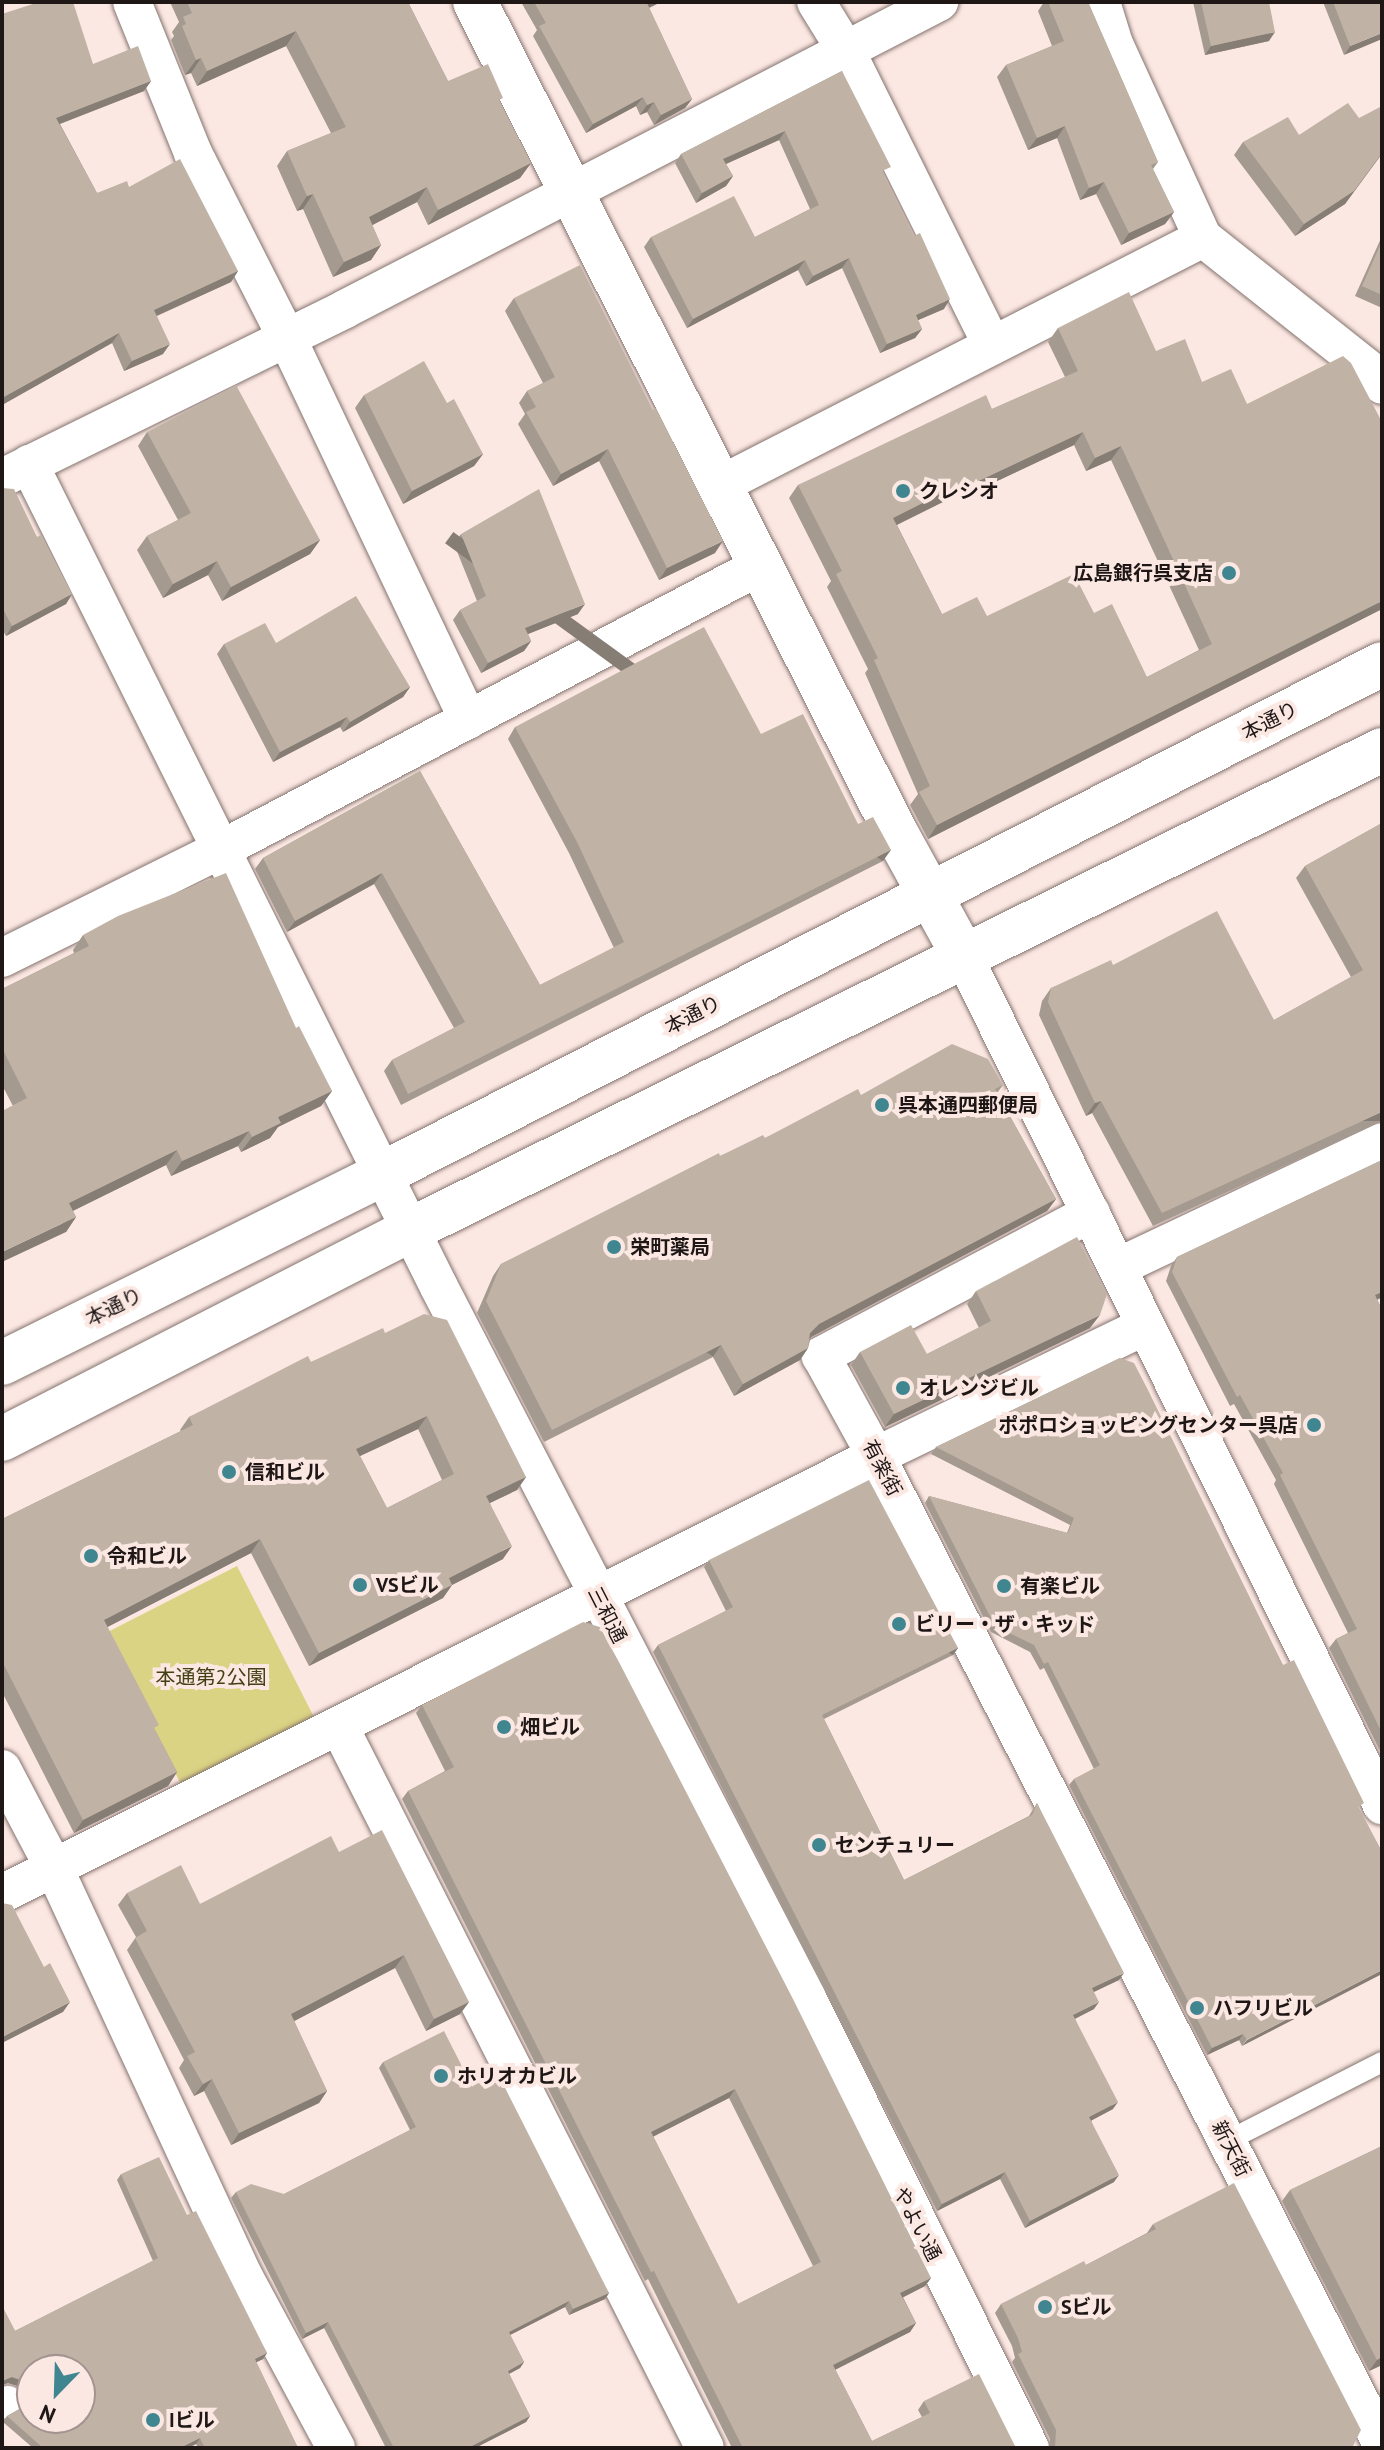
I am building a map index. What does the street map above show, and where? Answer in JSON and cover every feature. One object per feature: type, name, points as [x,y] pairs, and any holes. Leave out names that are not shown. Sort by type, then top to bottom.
[{"type":"main road","points":[[475,2],[963,955]]},
{"type":"main road","name":"本通り","points":[[2,1363],[384,1173],[1382,664]]},
{"type":"main road","points":[[2,1439],[412,1229],[1382,750]]},
{"type":"street","points":[[132,2],[193,153],[286,336],[468,720]]},
{"type":"street","points":[[816,2],[845,49],[992,345]]},
{"type":"street","points":[[16,471],[345,309],[939,2]]},
{"type":"street","points":[[1101,2],[1114,44],[1203,238],[1380,376]]},
{"type":"street","points":[[720,485],[1203,238]]},
{"type":"street","name":"三和通","points":[[16,471],[220,850],[598,1597],[807,1998]]},
{"type":"street","points":[[2,958],[220,850],[762,565]]},
{"type":"street","points":[[963,955],[1382,1805]]},
{"type":"street","points":[[1118,1267],[1382,1142]]},
{"type":"street","name":"有楽街","points":[[1079,1853],[876,1456],[821,1356],[1091,1213]]},
{"type":"street","points":[[2,1894],[876,1456],[1145,1326]]},
{"type":"street","points":[[339,1726],[705,2448]]},
{"type":"street","points":[[2,1769],[54,1868],[244,2277],[336,2448]]},
{"type":"street","name":"新天街","points":[[1079,1853],[1382,2444]]},
{"type":"street","name":"やよい通","points":[[807,1998],[1030,2448]]},
{"type":"lane","points":[[1227,2141],[1382,2062]]},
{"type":"green space","name":"本通第2公園","points":[[237,1566],[316,1721],[183,1789],[104,1634]]},
{"type":"building","points":[[39,2],[73,2],[93,64],[138,46],[151,81],[56,118],[97,193],[127,181],[129,187],[180,159],[238,271],[154,310],[170,344],[132,361],[119,333],[2,398],[2,14]]},
{"type":"building","points":[[187,2],[408,2],[448,81],[488,64],[503,98],[499,100],[531,163],[438,210],[427,187],[369,217],[381,245],[344,262],[313,194],[307,196],[287,151],[346,127],[296,31],[207,71],[201,58],[196,60],[182,26],[186,24],[183,17],[192,13]]},
{"type":"building","points":[[534,2],[648,2],[692,99],[661,115],[654,102],[647,105],[643,97],[593,124],[539,26],[546,23]]},
{"type":"building","points":[[1048,2],[1088,2],[1158,162],[1151,165],[1174,212],[1129,233],[1104,182],[1089,188],[1065,126],[1037,138],[1006,65],[1064,41]]},
{"type":"building","points":[[1201,2],[1269,2],[1275,32],[1211,46]]},
{"type":"building","points":[[1333,2],[1382,2],[1382,33],[1350,46]]},
{"type":"building","points":[[842,71],[891,167],[882,171],[914,236],[920,233],[950,299],[916,315],[922,329],[887,344],[849,258],[813,276],[805,260],[693,319],[651,237],[734,196],[755,237],[819,205],[785,131],[723,159],[733,176],[702,193],[681,154]]},
{"type":"building","points":[[1348,103],[1359,118],[1382,106],[1382,153],[1354,191],[1304,224],[1243,142],[1288,117],[1299,135]]},
{"type":"building","points":[[1382,241],[1382,295],[1362,286]]},
{"type":"building","points":[[580,265],[723,541],[667,568],[608,449],[561,474],[526,412],[536,407],[527,391],[555,377],[514,298]]},
{"type":"building","points":[[1129,292],[1156,351],[1185,339],[1202,382],[1231,369],[1247,404],[1343,356],[1351,363],[1382,422],[1382,601],[937,825],[919,792],[930,786],[874,660],[878,658],[836,574],[842,571],[798,485],[986,395],[992,409],[1078,371],[1058,328]],"holes":[[[1083,432],[1095,458],[1121,446],[1212,644],[1147,677],[1112,604],[1094,613],[1074,574],[987,616],[977,597],[942,614],[893,518],[966,481],[968,486]]]},
{"type":"building","points":[[424,361],[447,403],[454,399],[483,454],[412,491],[364,395]]},
{"type":"building","points":[[236,385],[320,540],[231,587],[217,561],[173,584],[147,536],[191,513],[147,432]]},
{"type":"building","points":[[2,488],[14,489],[37,537],[41,535],[72,594],[12,626],[2,607]]},
{"type":"building","points":[[539,489],[585,604],[525,628],[531,641],[488,663],[460,610],[486,596],[461,534]]},
{"type":"building","points":[[356,596],[410,687],[350,722],[347,717],[280,752],[224,644],[265,623],[276,643]]},
{"type":"building","points":[[704,627],[761,734],[803,714],[858,824],[873,817],[891,850],[408,1094],[392,1060],[465,1022],[382,873],[295,921],[263,858],[420,771],[540,985],[624,942],[577,842],[515,727]]},
{"type":"building","points":[[1382,823],[1382,1112],[1162,1213],[1101,1101],[1095,1103],[1048,1002],[1051,988],[1111,960],[1113,965],[1217,911],[1274,1020],[1363,970],[1305,866]]},
{"type":"building","points":[[226,873],[296,1028],[299,1026],[332,1091],[278,1117],[281,1123],[252,1137],[249,1131],[182,1161],[177,1150],[69,1203],[76,1217],[2,1252],[2,1111],[27,1098],[2,1048],[2,989],[89,946],[83,935],[118,916]]},
{"type":"building","points":[[952,1044],[988,1059],[1003,1085],[995,1089],[1056,1199],[819,1324],[810,1333],[808,1348],[743,1384],[721,1345],[552,1430],[486,1301],[501,1264],[719,1153],[720,1156],[763,1135],[765,1138],[858,1089],[861,1095]]},
{"type":"building","points":[[1382,1160],[1382,1292],[1375,1295],[1382,1309],[1382,1733],[1336,1639],[1357,1629],[1280,1475],[1283,1473],[1240,1395],[1237,1397],[1172,1272],[1177,1257]]},
{"type":"building","points":[[1077,1237],[1107,1294],[1100,1315],[894,1414],[860,1352],[911,1325],[927,1354],[991,1321],[976,1291]]},
{"type":"building","points":[[424,1314],[447,1320],[526,1477],[486,1496],[512,1546],[449,1578],[452,1585],[319,1653],[260,1539],[104,1620],[159,1725],[154,1728],[177,1772],[83,1820],[2,1661],[2,1519],[193,1425],[189,1417],[308,1356],[311,1362],[383,1328],[385,1333]],"holes":[[[427,1416],[454,1474],[387,1508],[356,1449]]]},
{"type":"building","points":[[1120,1358],[1134,1363],[1283,1665],[1294,1660],[1364,1803],[1358,1807],[1382,1852],[1382,1970],[1247,2040],[1243,2034],[1212,2048],[1074,1779],[1100,1765],[1048,1662],[1044,1664],[1034,1645],[995,1626],[929,1496],[1068,1533],[1074,1518],[936,1447]]},
{"type":"building","points":[[869,1480],[958,1648],[822,1715],[904,1880],[1032,1815],[1037,1803],[1124,1973],[1092,1988],[1099,2002],[1073,2015],[1118,2102],[1089,2117],[1119,2175],[1030,2221],[1005,2172],[942,2204],[658,1645],[733,1607],[709,1560]]},
{"type":"building","points":[[583,1622],[600,1627],[793,1999],[931,2278],[900,2293],[916,2323],[833,2365],[872,2441],[930,2413],[924,2401],[979,2374],[1016,2448],[743,2448],[408,1791],[454,1767],[422,1705]],"holes":[[[735,2089],[821,2262],[738,2304],[651,2132]]]},
{"type":"building","points":[[382,1830],[469,2002],[434,2019],[404,1955],[291,2014],[327,2091],[239,2133],[212,2079],[203,2084],[187,2056],[195,2052],[135,1938],[147,1931],[127,1893],[181,1865],[200,1904],[331,1836],[339,1852]]},
{"type":"building","points":[[2,1903],[12,1905],[44,1967],[50,1963],[70,2002],[2,2037]]},
{"type":"building","points":[[444,2031],[471,2084],[497,2072],[609,2293],[573,2309],[569,2301],[509,2332],[524,2362],[508,2371],[530,2416],[468,2448],[394,2448],[328,2322],[306,2333],[236,2192],[251,2184],[284,2194],[416,2127],[383,2062]]},
{"type":"building","points":[[1382,2146],[1382,2357],[1377,2360],[1290,2190]]},
{"type":"building","points":[[159,2157],[187,2215],[196,2211],[267,2353],[255,2359],[298,2448],[205,2448],[200,2438],[180,2448],[43,2448],[27,2434],[96,2434],[96,2354],[16,2354],[16,2378],[2,2381],[2,2306],[15,2331],[158,2258],[121,2174]]},
{"type":"building","points":[[1234,2183],[1361,2430],[1352,2448],[1055,2448],[1056,2430],[1018,2354],[1022,2352],[1018,2338],[1001,2304],[1084,2261],[1086,2265],[1156,2229],[1153,2224]]},
{"type":"building","points":[[16,2411],[16,2424],[7,2416]]},
{"type":"place","name":"クレシオ","points":[[903,491]]},
{"type":"place","name":"広島銀行呉支店","points":[[1229,573]]},
{"type":"place","name":"呉本通四郵便局","points":[[882,1105]]},
{"type":"place","name":"栄町薬局","points":[[614,1247]]},
{"type":"place","name":"オレンジビル","points":[[903,1388]]},
{"type":"place","name":"ポポロショッピングセンター呉店","points":[[1314,1425]]},
{"type":"place","name":"信和ビル","points":[[229,1472]]},
{"type":"place","name":"令和ビル","points":[[91,1556]]},
{"type":"place","name":"VSビル","points":[[360,1585]]},
{"type":"place","name":"有楽ビル","points":[[1004,1586]]},
{"type":"place","name":"ビリー・ザ・キッド","points":[[899,1624]]},
{"type":"place","name":"畑ビル","points":[[504,1727]]},
{"type":"place","name":"センチュリー","points":[[819,1845]]},
{"type":"place","name":"ハフリビル","points":[[1197,2008]]},
{"type":"place","name":"ホリオカビル","points":[[441,2076]]},
{"type":"place","name":"Sビル","points":[[1045,2307]]},
{"type":"place","name":"Iビル","points":[[153,2420]]}]
